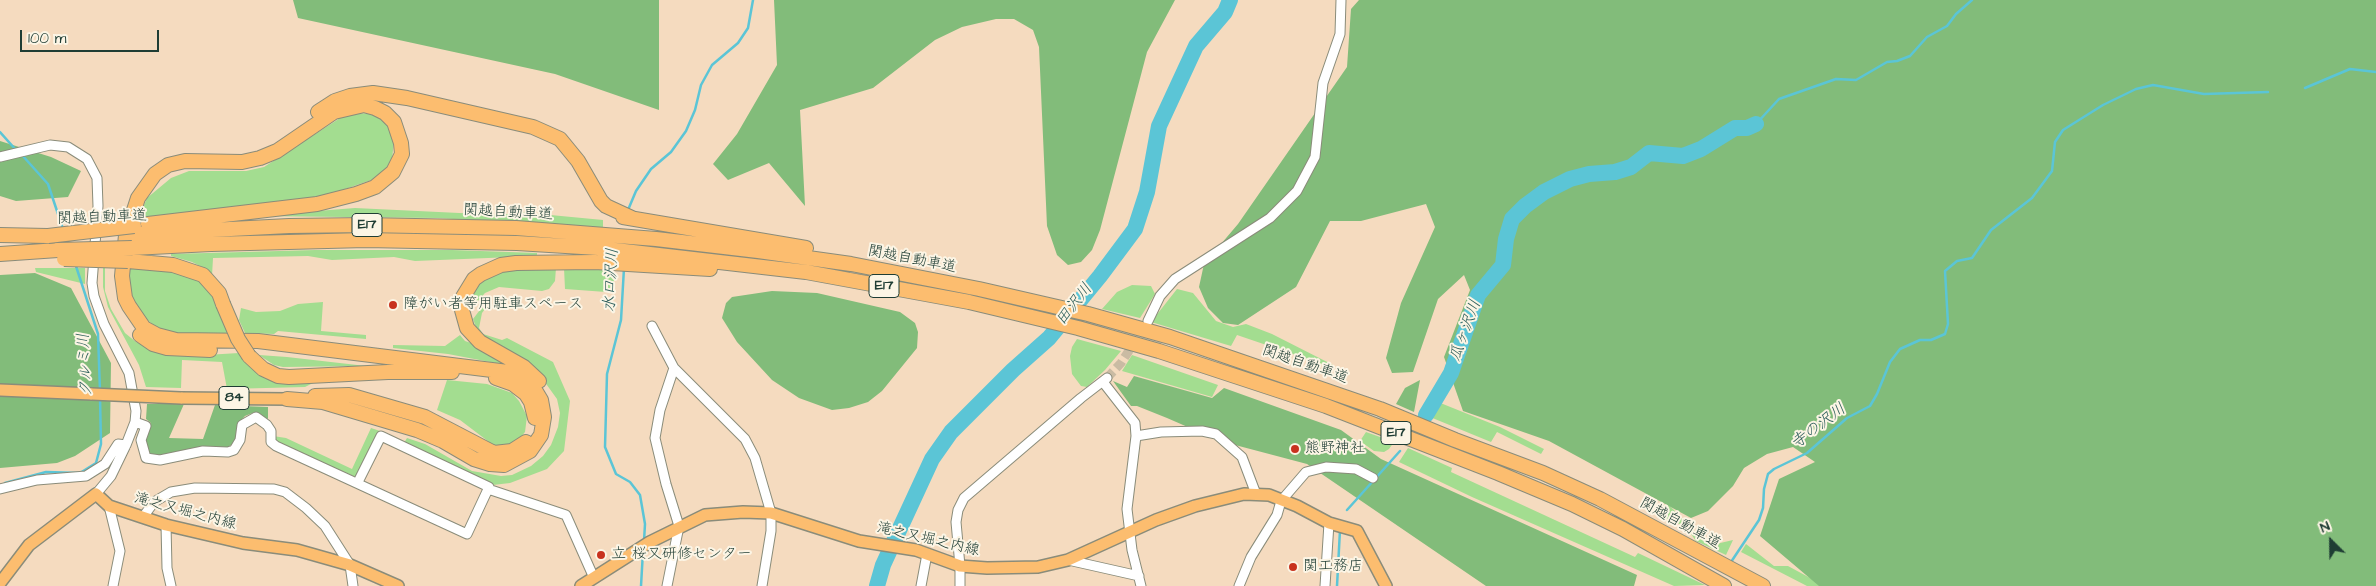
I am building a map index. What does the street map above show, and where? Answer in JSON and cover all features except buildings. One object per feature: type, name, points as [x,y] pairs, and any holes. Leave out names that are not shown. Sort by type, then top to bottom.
[{"type":"highway","points":[[287,399],[335,394],[362,398],[425,417],[494,452],[512,452],[527,441],[532,434],[535,419],[531,402],[526,394],[506,380],[480,375],[277,351],[167,348],[147,340],[126,319],[117,302],[114,284],[118,238],[135,183],[152,164],[182,152],[238,153],[256,150],[275,142],[335,101],[350,96],[373,93],[394,95],[485,115],[543,131],[560,139],[572,152],[605,210],[632,218],[828,252],[851,264]]},
{"type":"highway","points":[[134,230],[317,204],[356,194],[375,186],[393,172],[402,154],[398,130],[394,122],[385,113],[364,105],[348,107],[334,112],[277,151],[260,158],[242,162],[186,160],[160,170],[141,191],[126,235],[122,276],[125,298],[144,328],[166,338],[196,341],[258,341],[497,369],[517,375],[532,385],[541,400],[544,408],[543,426],[537,443],[530,451],[504,465]]},
{"type":"highway","name":"関越自動車道","points":[[0,235],[48,236],[134,230],[365,225],[516,228],[656,238],[851,264],[979,289],[1088,314],[1170,337],[1279,372],[1380,409],[1514,462],[1600,499],[1707,558],[1763,586]]},
{"type":"highway","name":"関越自動車道","points":[[130,255],[220,243],[366,240],[517,243],[598,248],[652,260],[711,269],[748,264],[863,282],[1018,314],[1078,328],[1273,387],[1498,473],[1597,516],[1724,586]]},
{"type":"highway","name":"関越自動車道","points":[[0,254],[58,255]]},
{"type":"highway","points":[[0,258],[58,255],[130,255],[173,265],[203,275],[219,293],[238,339],[249,356],[263,369],[278,376],[452,372]]},
{"type":"highway","points":[[287,399],[322,402],[410,427],[443,441],[482,462],[504,465],[525,461],[543,446],[550,433],[552,423],[551,406],[543,386],[533,374],[512,359],[480,342],[471,334],[463,316],[463,297],[474,279],[490,268],[501,265],[652,260]]},
{"type":"main road","name":"84","points":[[0,390],[181,398],[287,399]]},
{"type":"main road","name":"滝之又堀之内線","points":[[96,494],[109,506],[166,525],[243,543],[298,550],[350,565],[398,586]]},
{"type":"main road","points":[[0,583],[16,559],[29,545],[96,494]]},
{"type":"main road","name":"滝之又堀之内線","points":[[581,586],[679,526],[705,515],[771,513],[866,542],[916,550],[960,566],[987,568],[1038,567],[1068,560],[1130,531],[1195,506],[1244,494],[1269,495],[1297,506],[1329,523],[1357,531],[1386,586]]},
{"type":"street","points":[[1148,321],[1160,296],[1174,279],[1270,218],[1297,191],[1315,158],[1323,82],[1340,34],[1341,0]]},
{"type":"street","points":[[0,157],[50,145],[68,147],[81,154],[92,165],[97,178],[98,206],[92,283],[94,296],[98,309],[129,373],[135,399],[135,422],[111,476],[96,494]]},
{"type":"street","points":[[652,326],[674,368],[745,439],[755,458],[762,488],[771,513],[771,532],[762,586]]},
{"type":"street","points":[[667,586],[679,526],[655,438],[660,410],[674,368]]},
{"type":"street","points":[[960,586],[956,522],[958,510],[964,498],[1080,398],[1105,380],[1135,423],[1136,436],[1127,508],[1141,586]]},
{"type":"street","points":[[135,422],[146,426],[141,440],[146,458],[152,461],[203,451],[228,452],[234,450],[240,440],[242,424],[256,417],[267,424],[271,442],[276,446],[358,482],[467,534],[488,489]]},
{"type":"street","points":[[1136,436],[1161,432],[1202,431],[1216,434],[1242,457],[1256,494]]},
{"type":"street","points":[[358,482],[381,436],[489,487],[488,489],[566,515],[594,578]]},
{"type":"street","points":[[0,489],[37,480],[86,476],[105,464],[115,446],[118,444],[126,445]]},
{"type":"street","points":[[1240,586],[1251,557],[1277,514],[1281,501],[1306,472],[1326,467],[1356,469],[1373,478]]},
{"type":"street","points":[[142,517],[154,502],[171,492],[195,488],[274,489],[285,492],[325,526],[350,565],[353,586]]},
{"type":"street","points":[[109,506],[120,551],[113,586]]},
{"type":"street","points":[[1325,586],[1329,523]]},
{"type":"street","points":[[166,525],[167,568],[171,586]]},
{"type":"street","points":[[921,586],[927,554]]},
{"type":"street","points":[[1068,560],[1139,576]]},
{"type":"green space","points":[[293,0],[659,0],[659,110],[555,74],[298,18]]},
{"type":"green space","points":[[774,0],[1175,0],[1147,52],[1100,230],[1092,250],[1081,262],[1068,265],[1057,255],[1047,226],[1039,47],[1033,30],[1014,19],[996,19],[962,27],[935,40],[873,88],[800,110],[805,206],[769,163],[728,180],[713,164],[737,134],[777,65]]},
{"type":"green space","points":[[1359,0],[2376,0],[2376,586],[1819,586],[1760,536],[1779,479],[1815,462],[1793,447],[1767,454],[1744,468],[1733,486],[1708,511],[1691,518],[1549,441],[1463,411],[1444,357],[1470,290],[1464,275],[1438,299],[1413,372],[1392,373],[1386,358],[1401,303],[1435,227],[1426,204],[1361,221],[1330,221],[1296,287],[1238,325],[1223,323],[1208,308],[1199,287],[1204,264],[1238,224],[1347,67],[1351,9]]},
{"type":"green space","points":[[358,113],[372,114],[380,118],[386,123],[394,140],[392,160],[385,170],[374,179],[328,195],[267,205],[138,219],[147,198],[171,178],[189,171],[246,171],[264,167],[343,116]]},
{"type":"green space","points":[[0,141],[51,157],[81,171],[68,197],[16,201],[0,196]]},
{"type":"green space","points":[[355,208],[501,215],[519,212],[603,220],[603,228],[437,218],[255,216]]},
{"type":"green space","points":[[315,250],[452,250],[537,253],[537,256],[415,261],[394,257],[332,260],[308,256],[213,258],[212,276],[204,268],[192,262],[171,256],[171,254]]},
{"type":"green space","points":[[103,267],[105,267],[105,291],[111,309],[125,333],[136,342],[168,355],[189,356],[239,353],[251,368],[259,373],[317,381],[305,387],[227,389],[222,362],[182,360],[181,388],[146,387],[139,365],[108,307],[103,287]]},
{"type":"green space","points":[[125,267],[164,268],[199,281],[214,296],[229,337],[197,337],[166,332],[154,326],[133,306]]},
{"type":"green space","points":[[35,268],[85,268],[85,284],[36,272]]},
{"type":"green space","points":[[556,268],[555,281],[549,289],[542,291],[499,287],[485,293],[469,311],[468,305],[471,294],[483,279],[506,269]]},
{"type":"green space","points":[[564,268],[614,268],[614,284],[606,292],[565,289]]},
{"type":"green space","points":[[35,273],[71,288],[111,363],[110,433],[75,456],[57,463],[0,468],[0,275]]},
{"type":"green space","points":[[1132,285],[1151,286],[1155,294],[1140,318],[1102,309],[1117,292]]},
{"type":"green space","points":[[1177,289],[1193,293],[1216,321],[1233,327],[1246,324],[1272,334],[1333,365],[1331,367],[1237,335],[1231,346],[1151,322]]},
{"type":"green space","points":[[772,291],[817,293],[900,312],[915,323],[918,332],[917,348],[882,391],[868,402],[849,408],[832,410],[799,398],[772,380],[737,342],[722,318],[726,303],[732,297]]},
{"type":"green space","points":[[323,302],[321,331],[366,335],[366,339],[278,331],[274,334],[245,333],[239,320],[241,308],[256,312],[280,311],[298,304]]},
{"type":"green space","points":[[488,305],[482,313],[479,328],[483,334],[502,340],[507,338],[553,362],[570,401],[564,451],[547,469],[510,483],[493,485],[404,443],[407,438],[425,444],[472,471],[501,476],[512,475],[531,466],[543,456],[551,445],[558,427],[560,413],[557,399],[539,374],[483,337],[477,330],[473,319],[483,306]]},
{"type":"green space","points":[[460,335],[465,341],[506,365],[448,354],[393,348],[393,345],[445,346]]},
{"type":"green space","points":[[1077,339],[1121,351],[1087,387],[1081,386],[1072,374],[1070,356],[1072,347]]},
{"type":"green space","points":[[259,355],[366,366],[283,367],[274,365]]},
{"type":"green space","points":[[1132,355],[1218,385],[1212,397],[1122,371]]},
{"type":"green space","points":[[1134,376],[1212,398],[1224,388],[1341,430],[1381,459],[1637,575],[1634,586],[1486,586],[1307,464],[1220,441],[1137,406],[1131,406],[1113,381],[1127,387]]},
{"type":"green space","points":[[447,380],[487,384],[512,393],[527,416],[525,432],[520,438],[508,445],[493,445],[460,420],[437,410]]},
{"type":"green space","points":[[1420,380],[1414,412],[1396,404],[1405,388]]},
{"type":"green space","points":[[1438,402],[1500,427],[1544,449],[1541,454],[1497,432],[1491,442],[1430,417]]},
{"type":"green space","points":[[147,404],[184,404],[169,438],[203,439],[215,405],[268,407],[268,419],[255,412],[245,416],[238,424],[235,442],[224,450],[152,457],[148,454],[145,439],[151,424],[146,419]]},
{"type":"green space","points":[[371,428],[380,431],[358,478],[275,442],[273,436],[286,438],[352,469]]},
{"type":"green space","points":[[1366,432],[1394,442],[1384,452],[1374,451],[1360,441]]},
{"type":"green space","points":[[1408,448],[1452,468],[1451,472],[1635,557],[1638,553],[1705,585],[1674,586],[1472,497],[1399,462]]},
{"type":"green space","points":[[1661,505],[1669,505],[1701,538],[1716,544],[1733,540],[1726,555],[1696,541],[1686,527],[1663,517]]},
{"type":"green space","points":[[1746,544],[1774,566],[1788,566],[1825,586],[1807,586],[1741,552]]},
{"type":"waterway","name":"水口沢川","points":[[628,210],[636,191],[651,169],[671,152],[686,131],[695,110],[701,85],[712,65],[738,43],[748,28],[753,0]]},
{"type":"waterway","name":"田沢川","points":[[877,586],[883,565],[932,459],[951,432],[1013,370],[1049,338],[1100,276],[1135,229],[1147,192],[1159,126],[1196,46],[1225,12],[1230,0]]},
{"type":"waterway","points":[[1756,124],[1779,99],[1836,79],[1856,80],[1887,62],[1897,61],[1910,56],[1927,37],[1947,26],[1956,14],[1972,0]]},
{"type":"waterway","points":[[2305,88],[2350,69],[2376,72]]},
{"type":"waterway","name":"寺の沢川","points":[[1731,562],[1759,520],[1763,508],[1764,489],[1768,474],[1774,469],[1807,453],[1847,418],[1870,406],[1890,362],[1900,349],[1920,340],[1931,340],[1945,334],[1948,324],[1945,271],[1957,261],[1972,258],[1991,230],[2032,198],[2052,171],[2055,142],[2063,130],[2103,105],[2136,89],[2153,85],[2204,94],[2268,92]]},
{"type":"waterway","name":"瓜ヶ沢川","points":[[1426,415],[1451,373],[1478,295],[1503,265],[1506,239],[1512,219],[1525,206],[1544,192],[1570,179],[1589,174],[1615,172],[1631,167],[1649,153],[1683,156],[1701,149],[1735,128],[1747,128],[1756,124]]},
{"type":"waterway","name":"クルミ川","points":[[0,132],[16,150]]},
{"type":"waterway","name":"クルミ川","points":[[22,155],[48,184],[63,229]]},
{"type":"waterway","name":"クルミ川","points":[[75,263],[98,334],[100,391]]},
{"type":"waterway","name":"水口沢川","points":[[624,268],[621,320],[607,374],[605,447],[616,474],[630,482],[640,495],[645,524],[644,541]]},
{"type":"waterway","name":"クルミ川","points":[[5,483],[46,472],[80,473],[96,463],[101,444],[100,397]]},
{"type":"waterway","name":"瓜ヶ沢川","points":[[1347,510],[1400,451]]},
{"type":"waterway","name":"瓜ヶ沢川","points":[[1337,586],[1340,530]]},
{"type":"waterway","name":"水口沢川","points":[[641,586],[643,551]]},
{"type":"tunnel","points":[[1107,378],[1121,363],[1145,326]]},
{"type":"place","name":"障がい者等用駐車スペース","points":[[393,305]]},
{"type":"place","name":"熊野神社","points":[[1295,449]]},
{"type":"place","name":"立 桜又研修センター","points":[[601,555]]},
{"type":"place","name":"関工務店","points":[[1293,567]]}]
